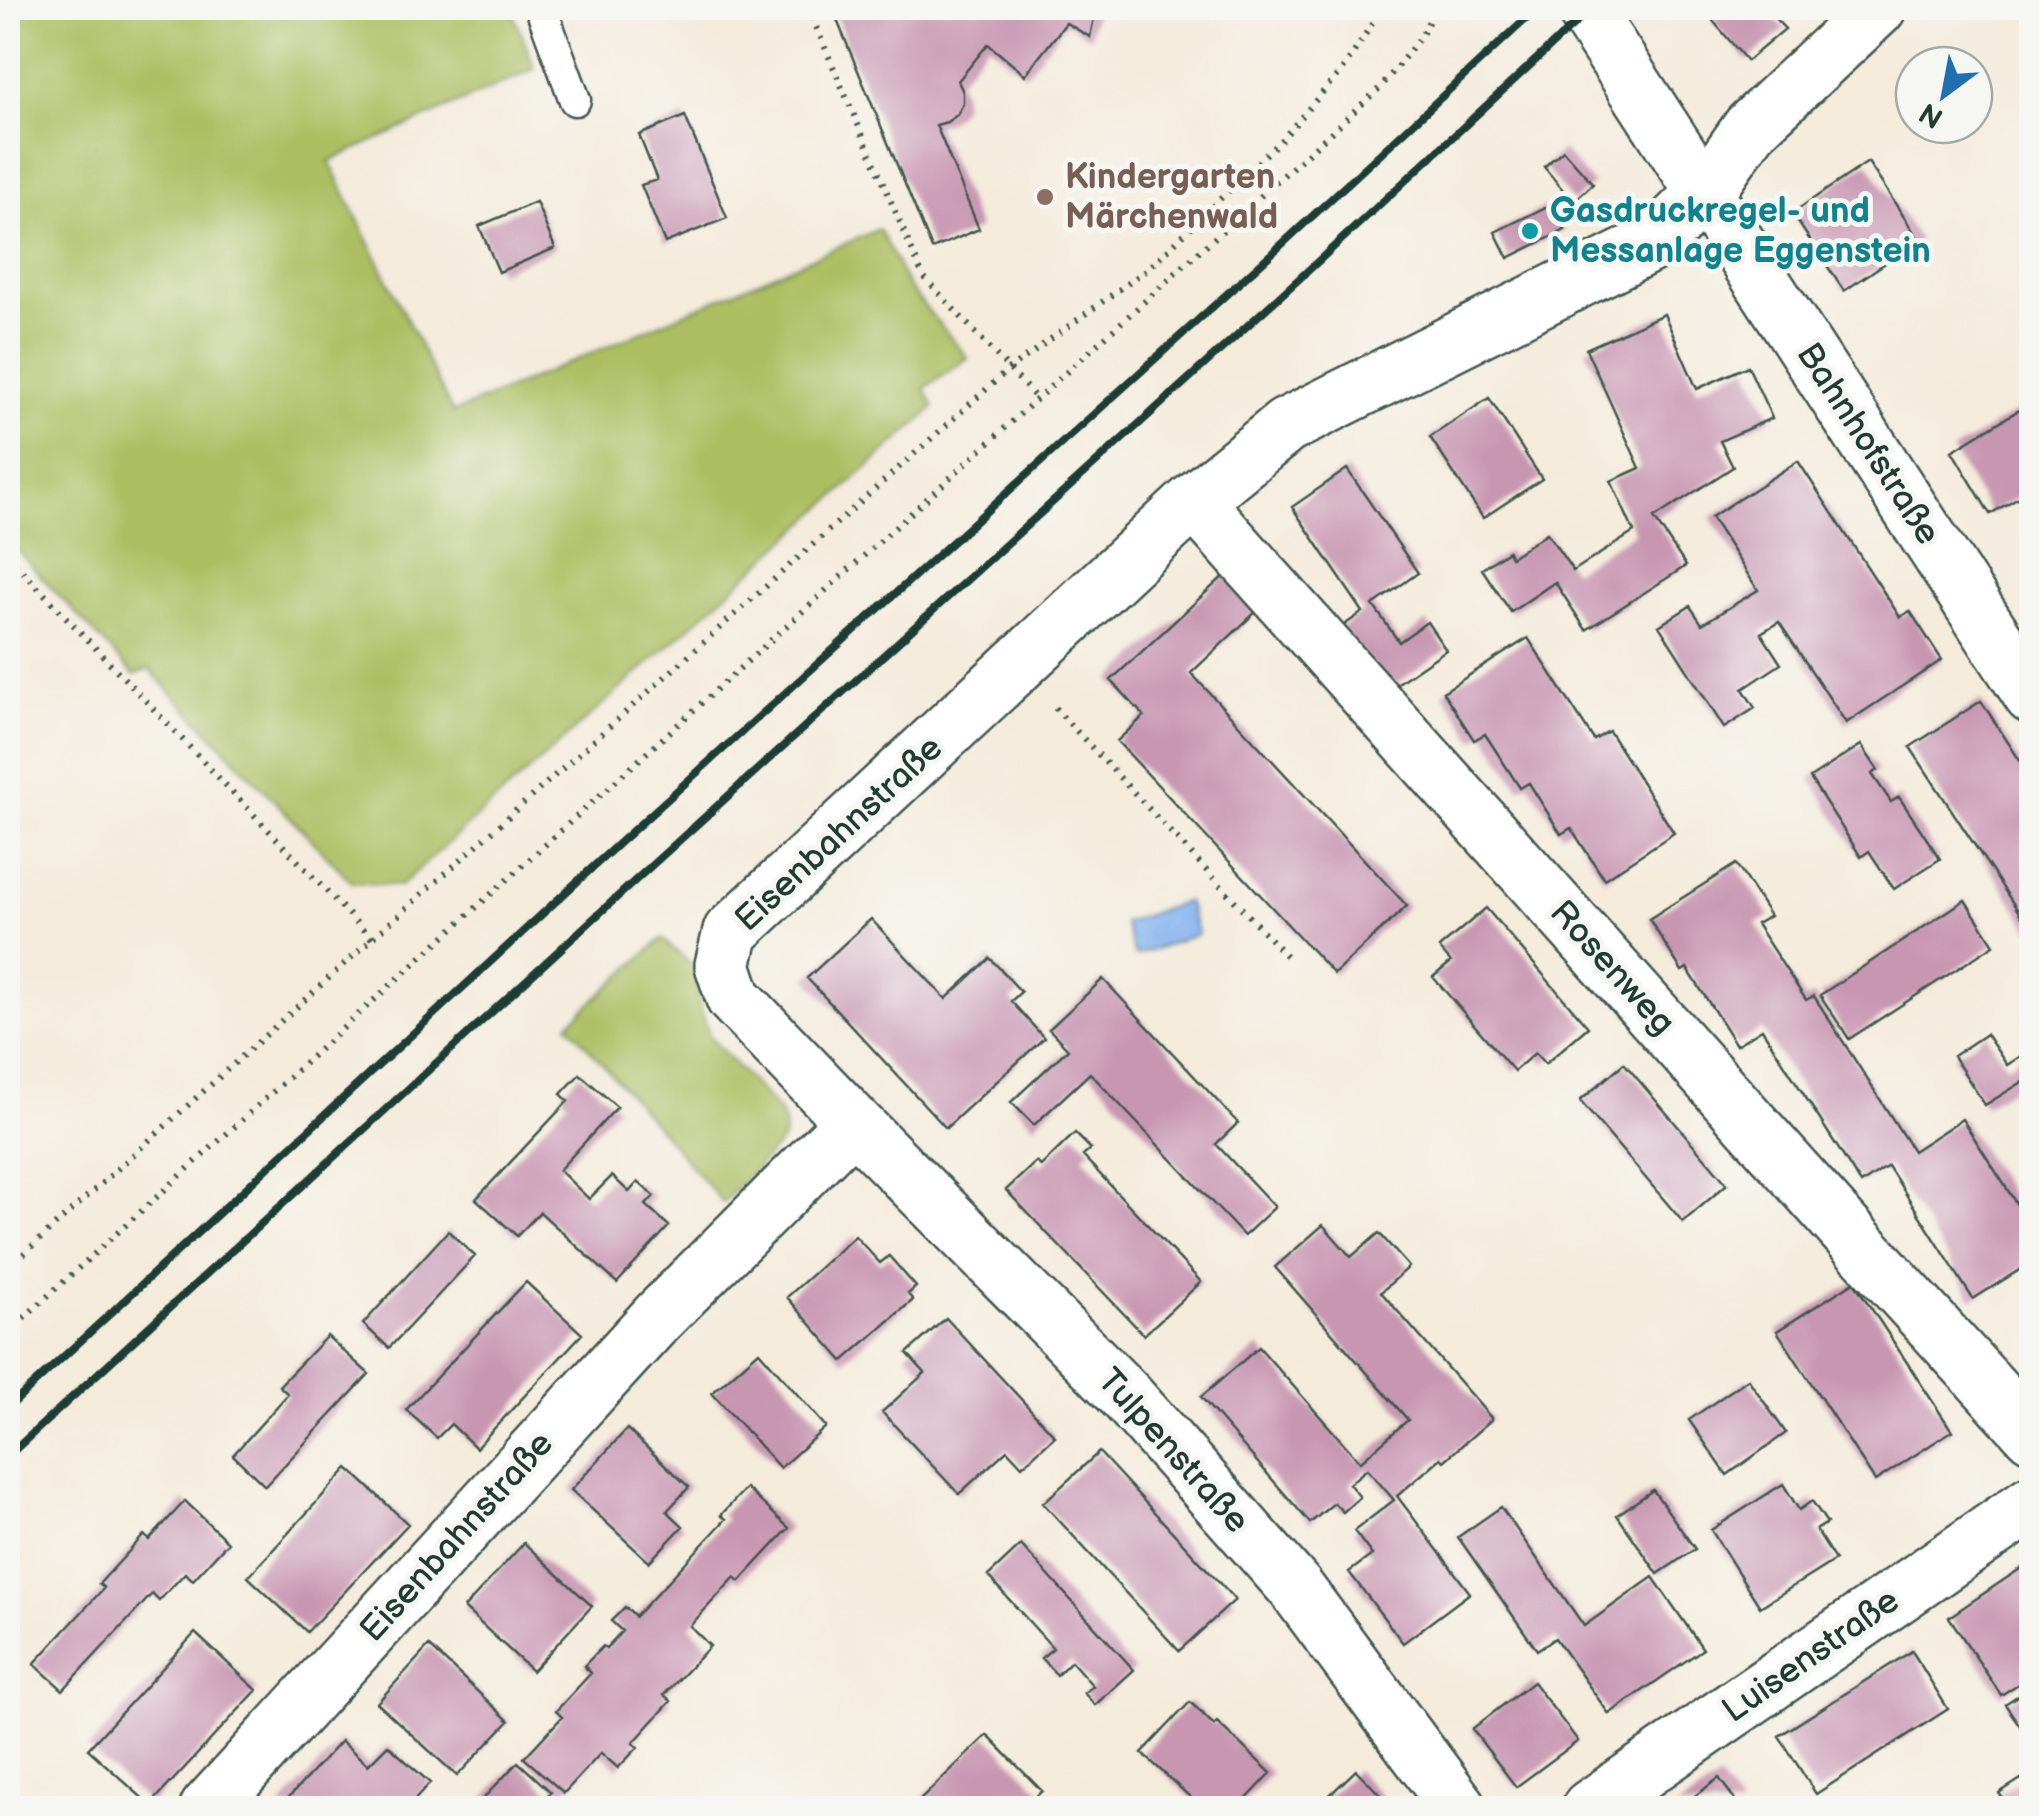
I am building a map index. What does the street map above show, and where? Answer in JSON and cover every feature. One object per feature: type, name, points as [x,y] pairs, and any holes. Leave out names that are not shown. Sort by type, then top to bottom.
[{"type":"street","name":"Bahnhofstraße","points":[[1584,8],[2032,696]]},
{"type":"street","name":"Eisenbahnstraße","points":[[208,1808],[659,1316],[853,1122],[734,998],[723,965],[731,932],[1194,501],[1286,426],[1655,242],[1705,192],[1750,128],[1878,8]]},
{"type":"street","name":"Rosenweg","points":[[1194,501],[2032,1434]]},
{"type":"street","name":"Tulpenstraße","points":[[853,1122],[1126,1396],[1295,1587],[1459,1808]]},
{"type":"street","name":"Luisenstraße","points":[[1590,1808],[2032,1503]]},
{"type":"lane","points":[[541,8],[576,100]]},
{"type":"path","points":[[808,8],[922,276],[1036,399]]},
{"type":"path","points":[[8,1268],[1008,370],[1149,268],[1272,150],[1346,64],[1382,8]]},
{"type":"path","points":[[8,1332],[1382,86],[1422,35],[1435,8]]},
{"type":"path","points":[[8,556],[372,938]]},
{"type":"path","points":[[1016,667],[1288,958]]},
{"type":"green space","points":[[8,8],[511,8],[535,69],[329,161],[453,413],[879,229],[909,288],[968,358],[925,388],[934,408],[400,886],[352,882],[149,669],[134,675],[8,541]]},
{"type":"green space","points":[[662,939],[695,967],[698,1000],[710,1037],[780,1113],[784,1123],[782,1141],[723,1203],[568,1024]]},
{"type":"water","points":[[1187,901],[1198,934],[1135,956],[1124,923]]},
{"type":"building","points":[[832,8],[1096,8],[1090,37],[1066,23],[1025,75],[988,44],[958,81],[963,104],[957,115],[936,125],[979,229],[932,249]]},
{"type":"building","points":[[1728,8],[1765,8],[1785,29],[1747,61],[1713,21]]},
{"type":"building","points":[[685,116],[727,218],[665,243],[641,185],[657,180],[639,135]]},
{"type":"building","points":[[1563,150],[1593,184],[1573,202],[1544,167]]},
{"type":"building","points":[[1868,162],[1919,240],[1844,291],[1792,213]]},
{"type":"building","points":[[536,202],[555,248],[499,272],[479,226]]},
{"type":"building","name":"Gasdruckregel- und Messanlage Eggenstein","points":[[1552,204],[1565,230],[1508,258],[1495,232]]},
{"type":"building","points":[[1664,314],[1697,389],[1748,366],[1772,418],[1720,441],[1733,467],[1654,518],[1686,566],[1586,630],[1555,582],[1511,612],[1482,569],[1508,551],[1511,557],[1547,533],[1573,571],[1634,532],[1611,481],[1640,468],[1586,349]]},
{"type":"building","points":[[1489,398],[1542,479],[1483,518],[1430,437]]},
{"type":"building","points":[[2032,402],[2032,489],[1990,514],[1952,451]]},
{"type":"building","points":[[1798,461],[1900,617],[1910,611],[1942,660],[1846,723],[1779,622],[1761,633],[1781,664],[1743,689],[1755,708],[1724,728],[1659,626],[1690,606],[1702,624],[1758,590],[1711,517]]},
{"type":"building","points":[[1347,469],[1418,573],[1373,605],[1399,642],[1427,622],[1446,650],[1392,687],[1340,628],[1363,612],[1292,507]]},
{"type":"building","points":[[1227,573],[1260,608],[1191,673],[1407,906],[1334,974],[1117,741],[1144,716],[1111,680]]},
{"type":"building","points":[[1528,638],[1594,740],[1609,731],[1674,833],[1604,879],[1571,828],[1561,834],[1529,783],[1520,788],[1485,734],[1474,740],[1443,692]]},
{"type":"building","points":[[1981,701],[2032,779],[2032,932],[1910,747]]},
{"type":"building","points":[[1861,745],[1878,770],[1872,774],[1891,802],[1899,797],[1940,859],[1894,889],[1869,851],[1861,857],[1810,778]]},
{"type":"building","points":[[1736,864],[1770,916],[1756,924],[1806,1000],[1814,996],[1913,1151],[1962,1119],[2025,1217],[2032,1213],[2032,1262],[1973,1299],[1888,1166],[1861,1184],[1762,1029],[1736,1045],[1687,968],[1682,971],[1649,919]]},
{"type":"building","points":[[1965,900],[1994,945],[1849,1039],[1820,995]]},
{"type":"building","points":[[1486,908],[1588,1027],[1545,1064],[1535,1053],[1514,1071],[1433,977],[1451,962],[1439,948]]},
{"type":"building","points":[[871,919],[946,999],[990,958],[1021,992],[1011,1001],[1044,1038],[946,1128],[807,978]]},
{"type":"building","points":[[1103,979],[1238,1123],[1216,1144],[1275,1207],[1244,1236],[1090,1073],[1034,1125],[1011,1102],[1068,1049],[1049,1029]]},
{"type":"building","points":[[1986,1034],[2007,1065],[2032,1049],[2032,1076],[1985,1105],[1953,1056]]},
{"type":"building","points":[[1624,1063],[1727,1184],[1683,1222],[1580,1101]]},
{"type":"building","points":[[580,1074],[617,1107],[559,1170],[589,1199],[612,1176],[629,1192],[638,1182],[654,1196],[646,1205],[669,1226],[617,1283],[540,1212],[517,1236],[476,1199],[568,1101],[561,1094]]},
{"type":"building","points":[[1075,1133],[1091,1149],[1083,1156],[1201,1282],[1144,1335],[1006,1190],[1036,1162],[1041,1166]]},
{"type":"building","points":[[1323,1225],[1351,1257],[1379,1233],[1409,1267],[1381,1292],[1492,1419],[1397,1496],[1470,1593],[1403,1643],[1349,1572],[1372,1555],[1354,1531],[1394,1500],[1367,1469],[1349,1484],[1360,1497],[1343,1512],[1334,1503],[1310,1523],[1201,1397],[1259,1347],[1360,1462],[1408,1420],[1275,1267]]},
{"type":"building","points":[[448,1231],[475,1256],[389,1348],[363,1324]]},
{"type":"building","points":[[855,1236],[880,1263],[889,1256],[916,1287],[908,1294],[913,1300],[843,1361],[787,1297]]},
{"type":"building","points":[[526,1282],[582,1334],[476,1448],[451,1424],[437,1438],[406,1410]]},
{"type":"building","points":[[1854,1282],[1952,1431],[1875,1481],[1777,1331]]},
{"type":"building","points":[[946,1318],[1055,1436],[1022,1466],[1007,1450],[959,1494],[882,1412],[925,1373],[907,1353]]},
{"type":"building","points":[[327,1336],[369,1374],[265,1486],[233,1455],[288,1394],[279,1386]]},
{"type":"building","points":[[759,1351],[826,1427],[780,1468],[712,1393]]},
{"type":"building","points":[[1748,1379],[1786,1433],[1727,1475],[1689,1420]]},
{"type":"building","points":[[627,1429],[689,1487],[667,1511],[683,1526],[649,1562],[571,1490]]},
{"type":"building","points":[[1099,1452],[1235,1600],[1179,1651],[1043,1503]]},
{"type":"building","points":[[348,1468],[408,1524],[307,1632],[248,1577]]},
{"type":"building","points":[[1783,1484],[1799,1510],[1812,1501],[1827,1523],[1816,1530],[1835,1560],[1760,1607],[1711,1530]]},
{"type":"building","points":[[746,1488],[789,1528],[740,1581],[735,1577],[690,1626],[710,1646],[664,1695],[671,1701],[633,1743],[638,1747],[618,1768],[601,1753],[564,1793],[524,1758],[562,1717],[556,1711],[591,1673],[584,1666],[622,1631],[611,1621],[625,1607],[635,1617],[726,1519],[721,1515]]},
{"type":"building","points":[[1653,1490],[1695,1549],[1658,1574],[1617,1515]]},
{"type":"building","points":[[185,1501],[228,1542],[193,1580],[185,1573],[159,1601],[152,1594],[63,1690],[34,1664],[104,1588],[99,1584],[144,1535],[149,1540]]},
{"type":"building","points":[[1501,1507],[1584,1626],[1653,1577],[1703,1649],[1609,1714],[1555,1638],[1537,1650],[1458,1537]]},
{"type":"building","points":[[524,1543],[592,1606],[532,1671],[464,1608]]},
{"type":"building","points":[[1021,1545],[1134,1670],[1095,1705],[1084,1693],[1093,1686],[1071,1661],[1057,1675],[1041,1658],[1053,1648],[988,1576]]},
{"type":"building","points":[[2026,1565],[2032,1573],[2032,1675],[2001,1695],[1949,1617]]},
{"type":"building","points":[[195,1633],[257,1690],[150,1805],[88,1749]]},
{"type":"building","points":[[429,1646],[509,1721],[457,1776],[377,1703]]},
{"type":"building","points":[[1912,1651],[1948,1709],[1816,1794],[1779,1736]]},
{"type":"building","points":[[1533,1682],[1578,1741],[1516,1787],[1472,1729]]},
{"type":"building","points":[[2032,1686],[2032,1743],[2005,1704]]},
{"type":"building","points":[[1190,1702],[1271,1773],[1238,1808],[1202,1808],[1142,1753]]},
{"type":"building","points":[[987,1735],[1042,1791],[1023,1808],[930,1808],[921,1799]]},
{"type":"building","points":[[341,1741],[368,1765],[388,1745],[430,1783],[410,1805],[414,1808],[279,1808]]},
{"type":"building","points":[[518,1762],[551,1792],[535,1808],[474,1808]]},
{"type":"building","points":[[1356,1770],[1393,1808],[1316,1808]]},
{"type":"building","points":[[2032,1772],[2032,1808],[2010,1808],[1999,1793]]},
{"type":"building","points":[[1719,1778],[1741,1808],[1677,1808],[1696,1795]]},
{"type":"railway","points":[[8,1408],[619,843],[1538,8]]},
{"type":"railway","points":[[8,1456],[1592,8]]},
{"type":"place","name":"Kindergarten Märchenwald","points":[[1045,197]]},
{"type":"place","name":"Gasdruckregel- und Messanlage Eggenstein","points":[[1530,231]]}]
